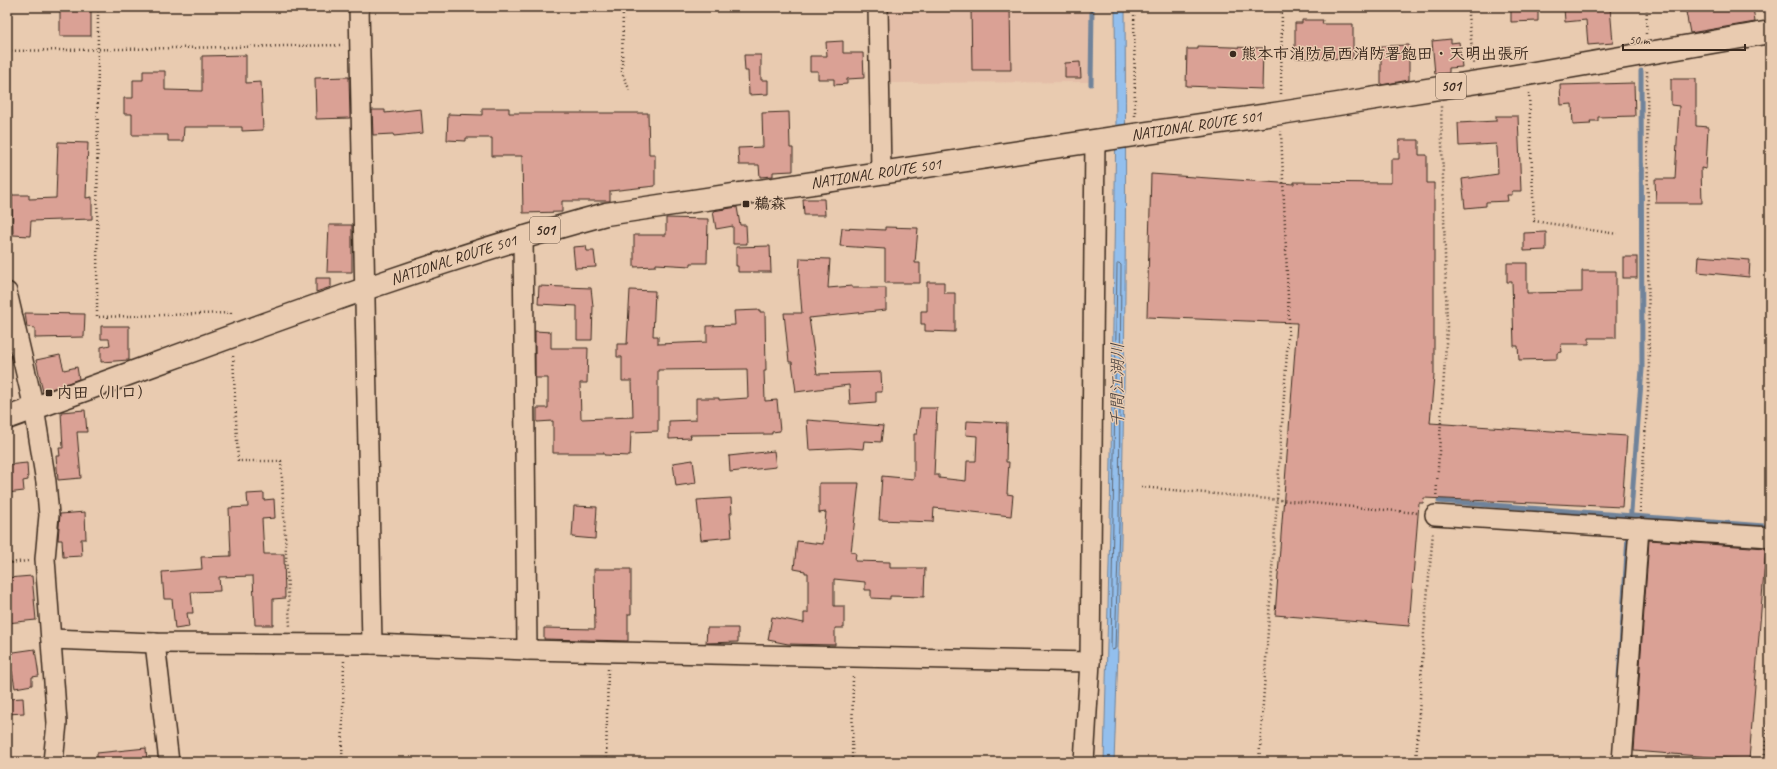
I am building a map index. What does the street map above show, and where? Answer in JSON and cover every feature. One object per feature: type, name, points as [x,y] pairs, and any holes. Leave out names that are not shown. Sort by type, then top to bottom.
[{"type":"highway","name":"NATIONAL ROUTE 501","points":[[7,418],[366,288],[524,236],[606,214],[1441,88],[1770,32]]},
{"type":"street","points":[[359,7],[366,288],[372,644]]},
{"type":"street","points":[[878,7],[881,173]]},
{"type":"street","points":[[1084,762],[1090,662],[1101,139]]},
{"type":"street","points":[[524,236],[527,650]]},
{"type":"street","points":[[7,292],[34,408],[46,482],[49,515],[45,559],[57,723],[53,762]]},
{"type":"street","points":[[1435,515],[1770,537]]},
{"type":"street","points":[[1622,762],[1638,528]]},
{"type":"street","points":[[51,639],[155,643],[372,644],[608,653],[1090,662]]},
{"type":"street","points":[[155,643],[170,762]]},
{"type":"path","points":[[98,7],[97,316],[231,313],[238,462],[281,461],[291,644]]},
{"type":"path","points":[[623,7],[622,73],[631,93]]},
{"type":"path","points":[[1133,134],[1134,7]]},
{"type":"path","points":[[1259,762],[1289,322],[1281,113],[1282,7]]},
{"type":"path","points":[[1467,7],[1476,82]]},
{"type":"path","points":[[1638,528],[1649,377],[1646,53],[1647,7]]},
{"type":"path","points":[[7,51],[359,45]]},
{"type":"path","points":[[1528,74],[1534,221],[1617,234]]},
{"type":"path","points":[[1416,762],[1424,633],[1435,515],[1446,328],[1441,88]]},
{"type":"path","points":[[1141,487],[1435,515]]},
{"type":"path","points":[[342,762],[344,644]]},
{"type":"path","points":[[606,762],[608,653]]},
{"type":"path","points":[[852,762],[853,657]]},
{"type":"path","points":[[1764,762],[1770,697]]},
{"type":"shaded area","points":[[884,7],[1089,7],[1090,82],[884,83]]},
{"type":"water","name":"千間江湖川","points":[[1115,7],[1125,7],[1126,196],[1124,384],[1114,762],[1104,762],[1110,526],[1116,122]]},
{"type":"building","points":[[60,7],[91,7],[91,36],[60,36]]},
{"type":"building","points":[[971,7],[1010,7],[1011,70],[972,70]]},
{"type":"building","points":[[1511,7],[1538,7],[1538,21],[1511,22]]},
{"type":"building","points":[[1564,7],[1610,7],[1613,43],[1588,45],[1586,20],[1565,22]]},
{"type":"building","points":[[1713,7],[1753,7],[1755,22],[1690,33],[1686,12]]},
{"type":"building","points":[[1302,20],[1323,20],[1322,24],[1353,24],[1353,59],[1295,58],[1295,23],[1302,23]]},
{"type":"building","points":[[1451,39],[1451,43],[1459,42],[1462,67],[1449,68],[1449,73],[1435,74],[1432,41]]},
{"type":"building","points":[[843,41],[843,53],[863,53],[864,78],[847,79],[847,84],[834,85],[834,79],[818,79],[818,71],[810,71],[810,56],[827,56],[826,42]]},
{"type":"building","points":[[1409,45],[1409,80],[1381,85],[1381,46]]},
{"type":"building","points":[[1198,46],[1263,48],[1262,89],[1186,86],[1187,49],[1198,49]]},
{"type":"building","points":[[246,55],[246,83],[261,82],[263,130],[242,131],[242,127],[184,127],[183,141],[168,141],[168,135],[132,135],[132,114],[124,114],[124,98],[133,98],[133,80],[143,80],[143,71],[165,71],[165,90],[202,91],[202,56]]},
{"type":"building","points":[[744,55],[761,55],[761,80],[768,80],[768,94],[749,95],[748,71],[745,71]]},
{"type":"building","points":[[1080,62],[1081,78],[1065,78],[1065,63]]},
{"type":"building","points":[[349,77],[350,118],[316,119],[315,78]]},
{"type":"building","points":[[1671,79],[1696,79],[1696,126],[1708,127],[1706,169],[1701,168],[1702,203],[1656,203],[1655,179],[1675,179],[1679,106],[1671,105]]},
{"type":"building","points":[[1634,83],[1635,116],[1598,117],[1598,121],[1590,121],[1591,124],[1573,125],[1572,104],[1561,105],[1560,85]]},
{"type":"building","points":[[482,108],[509,108],[509,113],[648,113],[649,154],[655,154],[655,186],[610,191],[610,201],[562,201],[562,212],[523,213],[522,156],[492,156],[492,138],[466,138],[466,141],[447,140],[448,114],[482,115]]},
{"type":"building","points":[[421,109],[423,133],[394,136],[393,134],[373,135],[372,110],[385,110],[385,113]]},
{"type":"building","points":[[789,112],[790,148],[793,148],[793,171],[773,172],[773,176],[760,177],[759,165],[739,165],[738,148],[763,147],[762,113]]},
{"type":"building","points":[[1496,116],[1518,116],[1521,191],[1512,191],[1512,195],[1507,195],[1508,201],[1486,202],[1486,206],[1465,208],[1462,179],[1498,174],[1497,148],[1496,144],[1459,146],[1458,123],[1496,121]]},
{"type":"building","points":[[1399,140],[1419,140],[1419,155],[1427,155],[1427,183],[1434,183],[1434,375],[1430,423],[1627,436],[1622,507],[1424,498],[1423,503],[1419,503],[1409,626],[1275,615],[1297,323],[1147,317],[1151,174],[1294,184],[1294,182],[1391,183],[1391,159],[1399,159]]},
{"type":"building","points":[[58,142],[88,143],[86,198],[92,197],[92,219],[31,221],[30,236],[13,235],[12,195],[29,195],[29,199],[56,198]]},
{"type":"building","points":[[803,199],[824,199],[825,215],[804,215]]},
{"type":"building","points":[[737,207],[740,225],[746,225],[747,244],[733,244],[733,226],[716,229],[713,211]]},
{"type":"building","points":[[666,218],[708,219],[707,263],[691,263],[691,266],[656,264],[656,266],[634,267],[634,235],[666,235]]},
{"type":"building","points":[[329,225],[352,225],[352,272],[327,272]]},
{"type":"building","points":[[885,227],[918,228],[915,263],[920,263],[920,283],[885,283],[885,249],[840,246],[842,228],[885,230]]},
{"type":"building","points":[[1546,232],[1546,250],[1524,251],[1524,233]]},
{"type":"building","points":[[586,246],[587,251],[594,251],[596,267],[575,268],[573,247]]},
{"type":"building","points":[[770,246],[771,272],[738,272],[738,266],[736,266],[736,247]]},
{"type":"building","points":[[1699,256],[1750,260],[1749,277],[1698,272]]},
{"type":"building","points":[[1623,257],[1637,257],[1637,278],[1623,278]]},
{"type":"building","points":[[800,258],[830,259],[828,288],[852,286],[852,288],[886,288],[886,310],[809,318],[817,374],[881,372],[882,392],[876,392],[876,402],[850,404],[849,385],[796,392],[792,362],[789,362],[784,313],[802,313],[799,277]]},
{"type":"building","points":[[1507,263],[1527,263],[1527,293],[1582,292],[1582,271],[1616,271],[1616,338],[1589,338],[1589,344],[1561,344],[1562,352],[1557,353],[1557,359],[1519,360],[1518,346],[1514,346],[1512,282],[1507,282]]},
{"type":"building","points":[[316,278],[331,278],[331,287],[316,292]]},
{"type":"building","points":[[927,282],[944,282],[944,293],[955,293],[955,332],[925,331],[925,324],[921,324],[921,311],[927,311]]},
{"type":"building","points":[[539,286],[591,288],[593,306],[592,340],[577,340],[577,306],[538,304]]},
{"type":"building","points":[[630,290],[655,291],[653,336],[658,336],[658,344],[707,342],[707,326],[735,325],[734,311],[760,310],[760,312],[765,312],[765,401],[777,400],[780,431],[772,432],[772,434],[690,435],[691,438],[669,439],[669,421],[696,420],[696,398],[719,398],[719,400],[748,398],[747,369],[658,370],[658,431],[631,432],[630,456],[604,455],[604,453],[553,453],[553,421],[537,422],[537,408],[548,408],[548,378],[535,378],[535,331],[551,332],[551,348],[588,348],[587,383],[580,383],[581,419],[633,417],[632,381],[622,381],[622,357],[617,357],[617,344],[627,344]]},
{"type":"building","points":[[25,313],[85,314],[84,337],[35,338],[35,328],[27,327]]},
{"type":"building","points":[[101,326],[129,326],[129,360],[101,362],[101,347],[110,345],[109,339],[101,339]]},
{"type":"building","points":[[60,355],[64,370],[77,367],[79,379],[43,392],[36,360]]},
{"type":"building","points":[[920,408],[937,408],[934,475],[939,475],[939,478],[966,481],[967,461],[976,461],[977,436],[966,435],[967,421],[1007,423],[1006,462],[1009,462],[1007,494],[1013,495],[1011,516],[934,508],[933,522],[879,520],[882,476],[914,479],[914,434],[917,434]]},
{"type":"building","points":[[85,410],[87,432],[77,432],[81,478],[58,480],[56,456],[60,456],[59,448],[63,448],[61,412]]},
{"type":"building","points":[[807,420],[883,426],[881,442],[864,441],[863,449],[850,448],[809,450]]},
{"type":"building","points":[[774,451],[776,467],[730,472],[729,456]]},
{"type":"building","points":[[693,460],[696,483],[676,486],[673,463]]},
{"type":"building","points":[[27,463],[28,480],[23,481],[24,491],[7,493],[7,465]]},
{"type":"building","points":[[819,483],[859,483],[851,552],[856,553],[855,561],[890,562],[890,568],[925,568],[924,597],[890,596],[890,599],[871,598],[871,590],[865,590],[865,582],[834,579],[834,606],[844,606],[844,628],[835,628],[835,645],[788,644],[768,640],[772,617],[804,623],[804,613],[808,613],[808,573],[794,569],[797,541],[823,544],[826,512],[819,513]]},
{"type":"building","points":[[264,493],[264,500],[274,499],[275,518],[262,519],[264,554],[284,554],[285,598],[273,599],[273,625],[255,625],[253,576],[219,577],[220,591],[191,592],[193,613],[187,613],[189,627],[175,629],[172,599],[164,599],[162,572],[202,569],[201,557],[231,556],[229,508],[248,507],[247,494]]},
{"type":"building","points":[[731,498],[732,513],[730,513],[732,537],[701,540],[697,500]]},
{"type":"building","points":[[574,506],[597,507],[595,539],[572,537]]},
{"type":"building","points":[[85,512],[86,539],[81,539],[82,556],[63,557],[62,540],[58,540],[60,514]]},
{"type":"building","points":[[1649,540],[1766,548],[1749,760],[1634,751]]},
{"type":"building","points":[[594,569],[631,569],[631,614],[628,614],[628,641],[544,639],[544,628],[595,629]]},
{"type":"building","points":[[32,576],[36,620],[7,623],[7,578]]},
{"type":"building","points":[[707,628],[738,628],[738,642],[706,643]]},
{"type":"building","points":[[35,649],[39,676],[32,677],[32,685],[15,688],[12,671],[7,672],[7,653]]},
{"type":"building","points":[[23,698],[24,713],[7,714],[7,699]]},
{"type":"building","points":[[146,748],[147,762],[97,762],[97,753]]},
{"type":"waterway","points":[[1091,84],[1092,7]]},
{"type":"waterway","points":[[1630,524],[1642,369],[1641,71]]},
{"type":"waterway","points":[[1439,501],[1764,526]]},
{"type":"waterway","points":[[1619,678],[1628,536]]},
{"type":"place","name":"熊本市消防局西消防署飽田・天明出張所","points":[[1233,54]]},
{"type":"place","name":"鵜森","points":[[746,204]]},
{"type":"place","name":"内田（川口）","points":[[49,393]]}]
